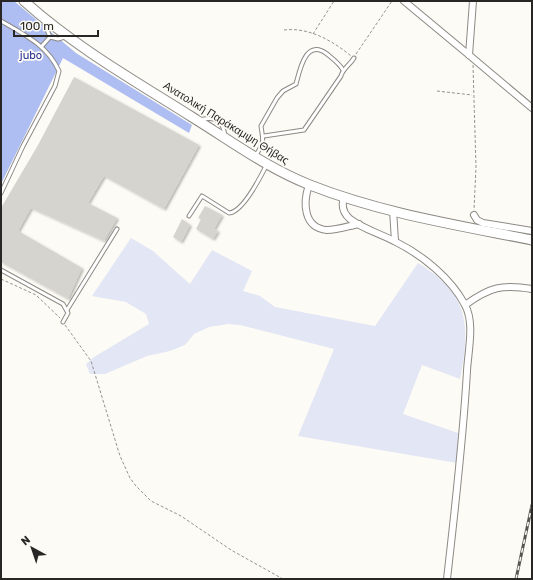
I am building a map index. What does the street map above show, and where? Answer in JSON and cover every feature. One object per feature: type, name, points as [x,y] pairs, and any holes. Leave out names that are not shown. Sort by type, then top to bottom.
[{"type":"main road","name":"Ανατολική Παράκαμψη Θήβας","points":[[24,1],[41,17],[66,36],[254,157],[309,185],[344,197],[393,210],[472,229],[532,240]]},
{"type":"street","points":[[404,1],[532,108]]},
{"type":"street","points":[[471,57],[473,1]]},
{"type":"street","points":[[309,185],[305,201],[305,209],[309,218],[318,227],[327,230],[359,224]]},
{"type":"street","points":[[344,197],[342,203],[343,209],[351,219],[410,249],[439,273],[454,289],[468,312],[470,329],[464,425],[460,475],[447,579]]},
{"type":"street","points":[[393,210],[395,241]]},
{"type":"street","points":[[474,214],[477,220],[483,223],[532,231]]},
{"type":"street","points":[[465,305],[493,288],[509,285],[532,289]]},
{"type":"lane","points":[[41,17],[50,38]]},
{"type":"lane","points":[[1,21],[33,39],[42,46],[53,58],[60,71],[58,78],[1,193]]},
{"type":"lane","points":[[50,38],[58,39],[66,36]]},
{"type":"lane","points":[[42,46],[50,38]]},
{"type":"lane","points":[[254,157],[261,148],[264,136],[261,126],[266,114],[283,91],[296,84],[299,70],[310,51],[320,49],[340,64],[343,70]]},
{"type":"lane","points":[[264,136],[304,130],[341,76],[343,70],[349,66],[354,58]]},
{"type":"lane","points":[[189,216],[202,196],[229,213],[241,207],[267,164]]},
{"type":"lane","points":[[63,322],[68,314],[67,310],[117,229]]},
{"type":"lane","points":[[1,270],[63,304],[67,310]]},
{"type":"path","points":[[312,34],[334,1]]},
{"type":"path","points":[[284,30],[292,29],[329,40],[354,58],[392,1]]},
{"type":"path","points":[[471,57],[476,167],[474,214]]},
{"type":"path","points":[[437,91],[473,95]]},
{"type":"path","points":[[1,279],[36,295],[63,322],[91,361],[120,456],[130,478],[136,486],[151,501],[181,516],[231,550],[283,579]]},
{"type":"shaded area","points":[[131,238],[153,251],[190,284],[212,250],[252,271],[243,291],[260,296],[275,307],[375,326],[418,263],[435,275],[448,287],[457,299],[462,312],[465,327],[465,342],[460,379],[422,365],[403,414],[458,433],[457,463],[298,436],[334,349],[240,325],[228,324],[209,327],[194,334],[185,345],[170,351],[147,356],[105,374],[90,374],[86,364],[94,357],[149,324],[146,314],[126,302],[92,296]]},
{"type":"green space","name":"jubo","points":[[1,1],[14,1],[76,53],[192,125],[189,133],[63,58],[1,184]]},
{"type":"building","points":[[74,77],[199,145],[164,209],[104,176],[88,203],[117,218],[104,241],[31,208],[18,231],[82,268],[68,299],[1,262],[1,208],[38,145]]},
{"type":"building","points":[[205,206],[222,215],[214,229],[218,231],[213,239],[196,229],[201,219],[198,218]]},
{"type":"building","points":[[182,219],[190,225],[181,242],[173,237]]},
{"type":"railway","points":[[516,579],[532,505]]}]
